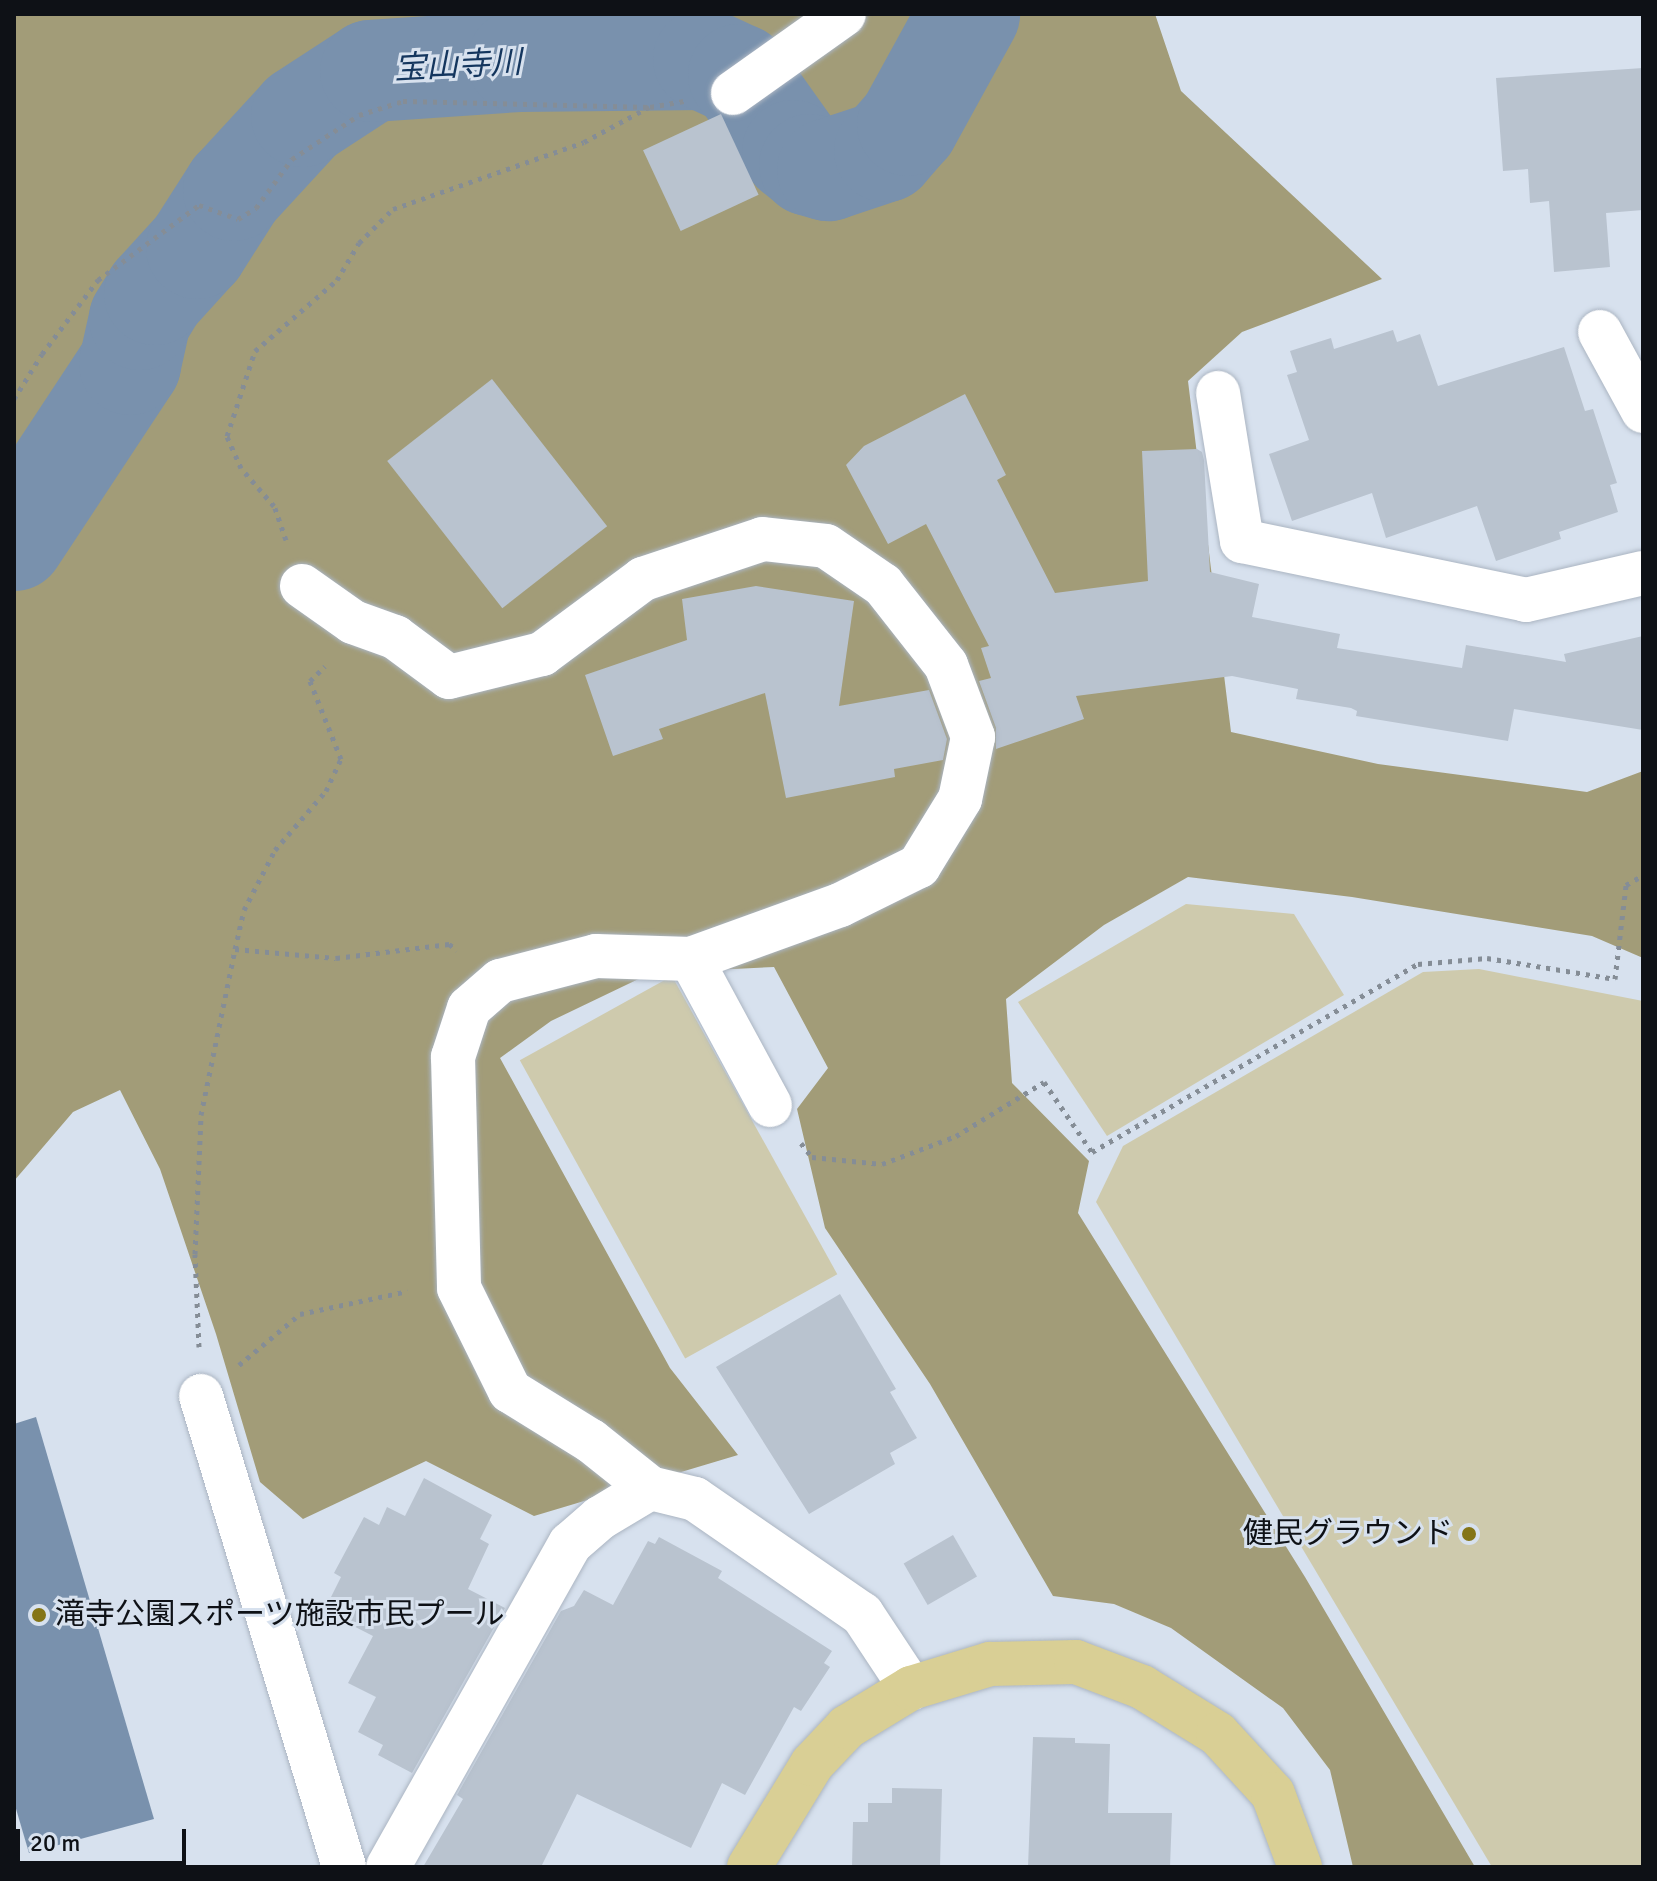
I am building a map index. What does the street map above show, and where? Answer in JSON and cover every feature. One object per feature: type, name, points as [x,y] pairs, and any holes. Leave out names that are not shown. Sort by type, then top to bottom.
[{"type":"main road","points":[[749,1867],[812,1764],[847,1727],[911,1688],[990,1664],[1076,1662],[1142,1687],[1218,1734],[1273,1794],[1300,1867]]},
{"type":"street","points":[[745,86],[844,14]]},
{"type":"street","points":[[1600,332],[1643,411]]},
{"type":"street","points":[[1218,393],[1242,541],[1526,600],[1643,573]]},
{"type":"street","points":[[302,586],[353,622],[395,637],[449,677],[542,654],[643,579],[763,539],[826,546],[883,585],[946,665],[973,737],[960,799],[919,866],[840,905],[691,959],[596,956],[500,981],[469,1008],[453,1057],[459,1288],[510,1391],[591,1441],[650,1488],[695,1499],[862,1614],[911,1688]]},
{"type":"street","points":[[691,959],[770,1105]]},
{"type":"street","points":[[201,1396],[344,1867]]},
{"type":"street","points":[[388,1867],[570,1544],[600,1518],[650,1488]]},
{"type":"path","points":[[14,399],[42,354],[98,280],[199,205],[238,219],[256,208],[292,159],[359,115],[403,101],[650,107],[584,142],[393,209],[359,243],[337,280],[255,351],[227,436],[241,468],[274,506],[302,586]]},
{"type":"path","points":[[201,1396],[195,1254],[201,1115],[244,910],[275,850],[326,791],[341,759],[310,681],[338,654],[353,622]]},
{"type":"path","points":[[770,1105],[812,1157],[882,1164],[956,1136],[1044,1082],[1092,1152],[1418,964],[1487,958],[1615,979],[1626,885],[1643,875]]},
{"type":"path","points":[[235,949],[336,958],[449,944],[500,981]]},
{"type":"path","points":[[201,1396],[300,1314],[394,1291]]},
{"type":"shaded area","points":[[14,14],[1155,14],[1181,91],[1382,279],[1242,332],[1188,381],[1231,732],[1378,764],[1587,792],[1643,771],[1643,958],[1592,936],[1352,897],[1188,877],[1104,925],[1006,999],[1012,1083],[1089,1161],[1078,1213],[1305,1577],[1475,1867],[1353,1867],[1330,1770],[1283,1708],[1171,1628],[1114,1604],[1053,1596],[930,1384],[825,1228],[797,1109],[828,1068],[774,967],[651,973],[551,1021],[500,1058],[670,1368],[738,1455],[534,1516],[426,1461],[303,1519],[260,1482],[216,1334],[160,1169],[120,1090],[73,1112],[14,1181]]},
{"type":"shaded area","points":[[1186,904],[1294,914],[1344,995],[1107,1136],[1018,1002]]},
{"type":"shaded area","name":"健民グラウンド","points":[[1479,969],[1643,1001],[1643,1867],[1492,1867],[1096,1202],[1123,1146],[1423,972]]},
{"type":"shaded area","points":[[672,976],[837,1274],[685,1359],[520,1060]]},
{"type":"water","points":[[36,1417],[154,1819],[29,1853],[14,1802],[14,1424]]},
{"type":"building","points":[[1643,68],[1643,210],[1606,213],[1610,267],[1554,272],[1549,201],[1530,203],[1528,169],[1503,171],[1496,78]]},
{"type":"building","points":[[721,114],[759,195],[681,231],[643,150]]},
{"type":"building","points":[[1393,330],[1397,342],[1420,334],[1438,386],[1564,347],[1585,411],[1593,409],[1617,483],[1610,485],[1618,512],[1559,532],[1561,539],[1496,561],[1477,506],[1386,538],[1372,493],[1292,521],[1269,454],[1309,440],[1287,375],[1297,372],[1290,351],[1331,338],[1334,349]]},
{"type":"building","points":[[492,379],[607,526],[502,608],[387,461]]},
{"type":"building","points":[[965,394],[1006,475],[997,480],[1055,593],[1148,581],[1142,451],[1197,449],[1202,452],[1204,460],[1210,572],[1259,584],[1252,617],[1340,634],[1337,648],[1462,668],[1466,645],[1566,662],[1564,654],[1643,636],[1643,730],[1514,709],[1508,741],[1356,716],[1357,711],[1351,708],[1296,699],[1298,689],[1232,676],[1076,696],[1084,719],[996,749],[996,728],[979,681],[991,678],[981,648],[989,646],[926,524],[888,544],[846,465],[864,446]]},
{"type":"building","points":[[756,586],[854,601],[839,706],[929,690],[947,739],[943,760],[894,769],[895,777],[786,798],[765,693],[659,729],[663,739],[613,756],[585,675],[687,640],[682,599]]},
{"type":"building","points":[[840,1294],[896,1389],[890,1392],[917,1438],[890,1453],[895,1464],[809,1514],[716,1367]]},
{"type":"building","points":[[424,1478],[492,1515],[480,1539],[489,1544],[468,1589],[505,1608],[412,1773],[378,1755],[383,1745],[358,1732],[376,1697],[348,1683],[373,1636],[324,1611],[341,1577],[334,1573],[364,1517],[379,1525],[387,1507],[405,1516]]},
{"type":"building","points":[[953,1535],[977,1577],[928,1605],[904,1564]]},
{"type":"building","points":[[659,1537],[722,1571],[718,1578],[832,1651],[824,1663],[830,1667],[801,1711],[794,1707],[745,1795],[722,1783],[691,1848],[577,1794],[541,1867],[423,1867],[463,1799],[457,1795],[561,1611],[574,1606],[584,1590],[613,1605],[648,1541],[655,1544]]},
{"type":"building","points":[[1033,1737],[1075,1738],[1075,1743],[1110,1744],[1108,1813],[1172,1813],[1170,1867],[1028,1867]]},
{"type":"building","points":[[892,1788],[942,1789],[940,1867],[852,1867],[853,1822],[868,1822],[868,1803],[892,1803]]},
{"type":"waterway","name":"宝山寺川","points":[[14,540],[130,364],[140,319],[155,294],[197,248],[234,190],[302,116],[371,71],[518,61],[704,59],[739,75],[793,151],[810,165],[828,170],[885,151],[908,125],[969,14]]},
{"type":"place","name":"健民グラウンド","points":[[1469,1534]]},
{"type":"place","name":"滝寺公園スポーツ施設市民プール","points":[[39,1615]]}]
